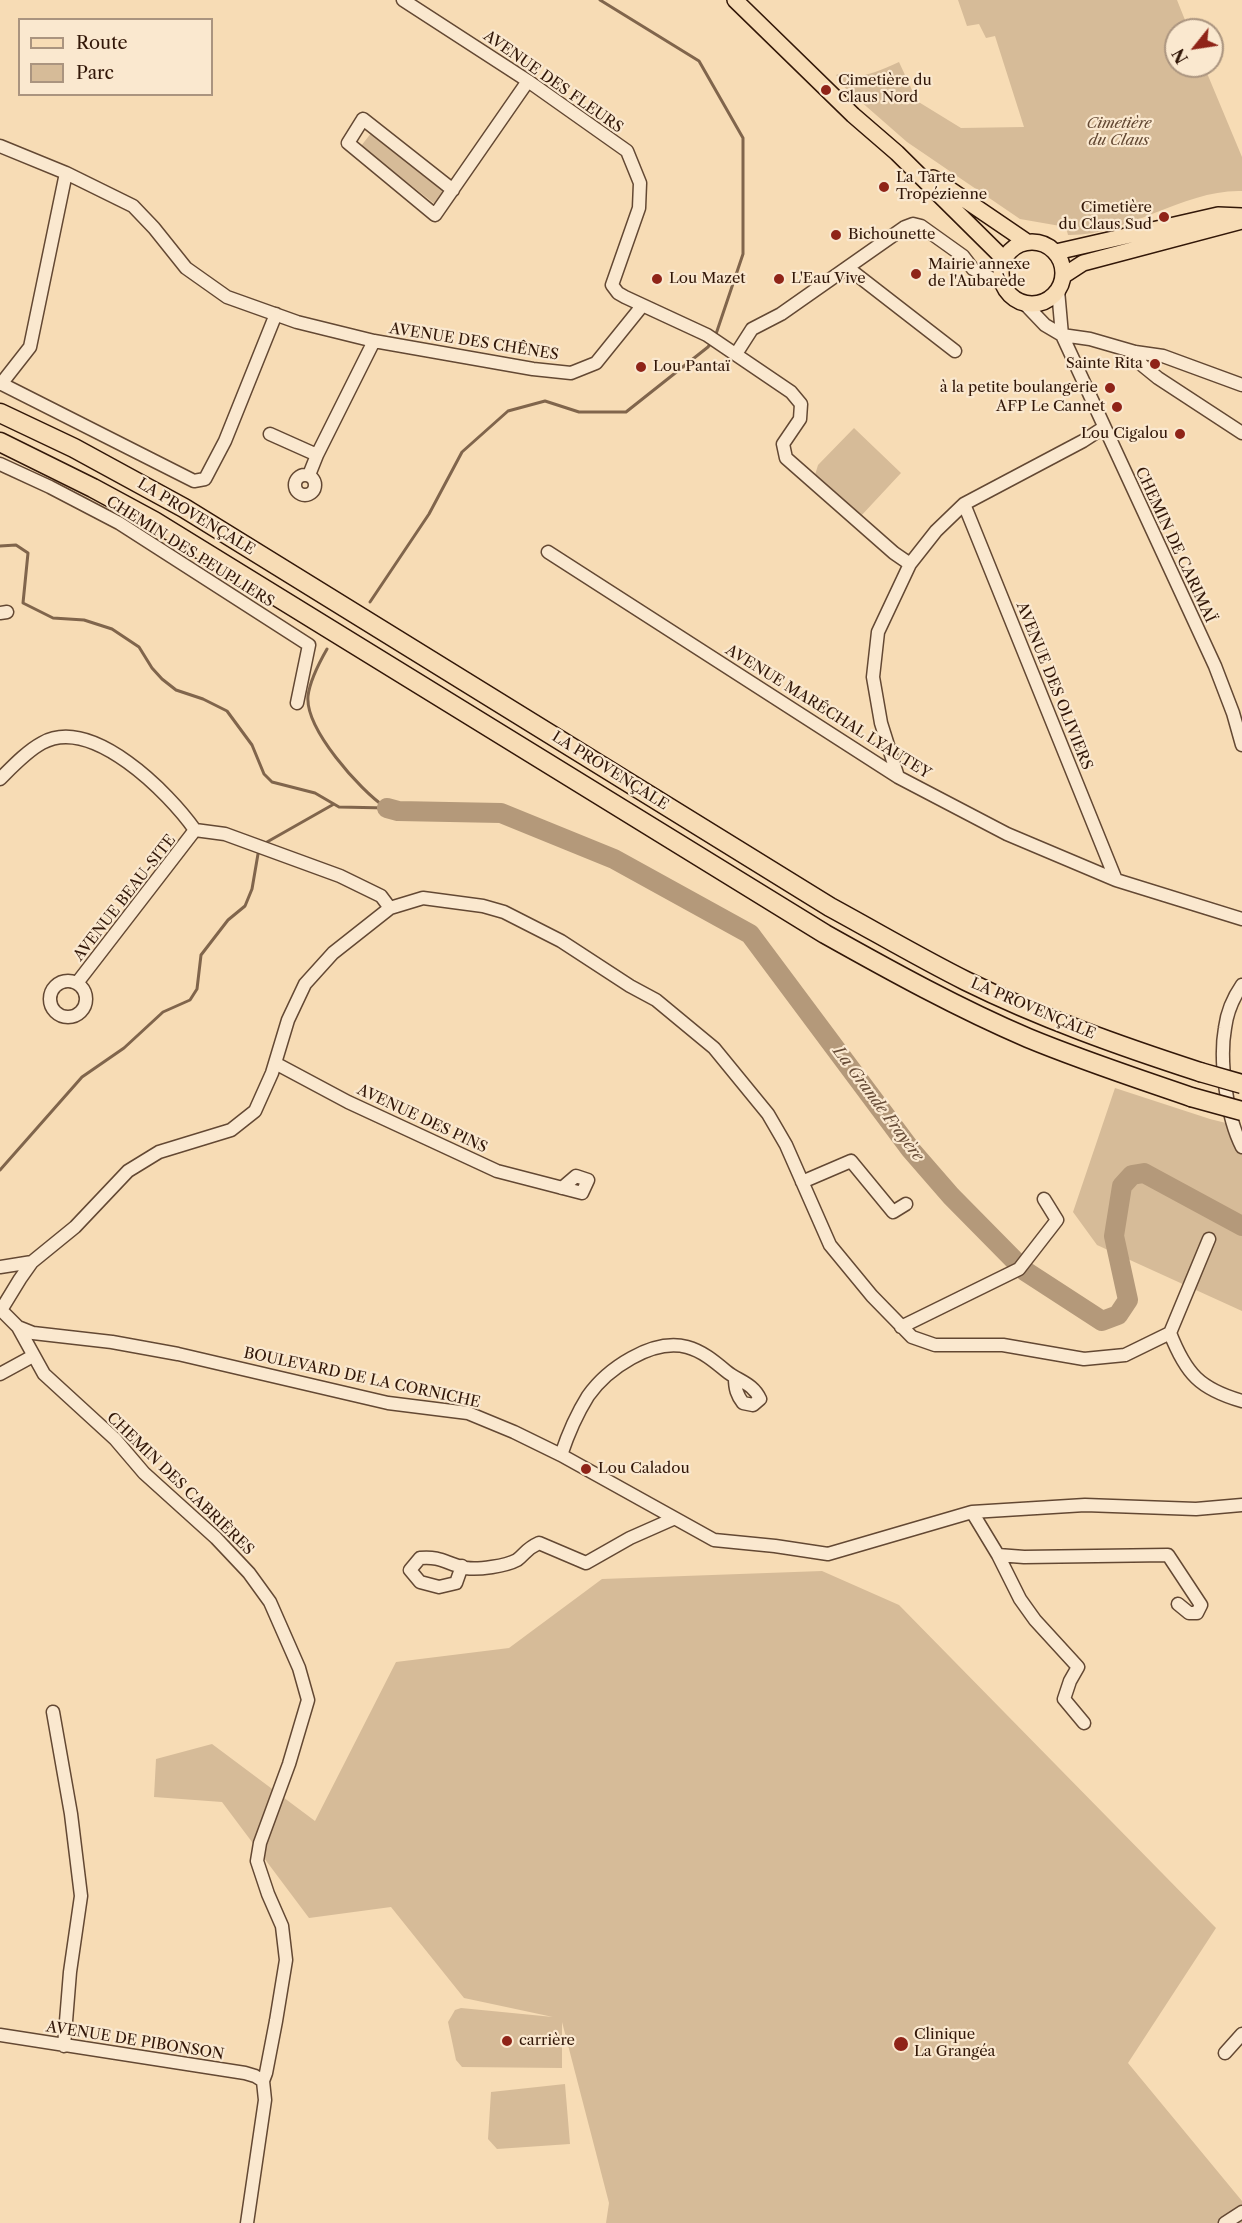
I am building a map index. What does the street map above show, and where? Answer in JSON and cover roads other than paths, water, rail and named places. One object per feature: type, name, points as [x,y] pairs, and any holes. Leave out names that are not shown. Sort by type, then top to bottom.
[{"type":"highway","name":"LA PROVENÇALE","points":[[0,413],[93,458],[184,508],[820,900],[915,954],[968,981],[1088,1033],[1200,1072],[1242,1084]]},
{"type":"highway","name":"LA PROVENÇALE","points":[[0,442],[73,477],[154,521],[825,934],[901,976],[1027,1037],[1098,1065],[1191,1097],[1242,1111]]},
{"type":"main road","points":[[735,0],[853,115],[897,153],[1004,259]]},
{"type":"main road","points":[[897,153],[1027,242]]},
{"type":"main road","points":[[1056,252],[1218,215],[1242,216]]},
{"type":"main road","points":[[1061,283],[1060,259],[1048,245],[1038,242],[1018,245],[1010,251],[1001,267],[1003,284],[1011,296],[1024,303],[1044,302],[1083,263],[1242,221]]},
{"type":"street","name":"AVENUE DES FLEURS","points":[[404,0],[528,81],[627,151],[640,183],[639,208],[612,285],[618,293],[642,306],[707,336],[791,392],[801,404],[800,419],[783,444],[786,458],[894,553],[910,564]]},
{"type":"street","points":[[453,190],[363,119],[348,143],[435,215],[453,190],[528,81]]},
{"type":"street","name":"AVENUE DES CHÊNES","points":[[0,147],[66,172],[133,206],[186,268],[227,297],[297,322],[374,340],[533,369],[571,373],[596,363],[642,306]]},
{"type":"street","points":[[66,172],[30,347],[1,384],[194,481],[205,479],[225,441],[276,314]]},
{"type":"street","points":[[736,354],[752,329],[781,314],[913,224],[921,226],[963,256],[974,269],[1003,284]]},
{"type":"street","points":[[848,268],[955,351]]},
{"type":"street","name":"CHEMIN DE CARIMAÏ","points":[[1061,283],[1062,335],[1103,428],[1163,551],[1215,666],[1233,713],[1242,745]]},
{"type":"street","points":[[1024,303],[1045,325],[1062,335],[1100,341],[1136,352],[1163,356],[1242,385]]},
{"type":"street","points":[[309,475],[374,340]]},
{"type":"street","points":[[1136,352],[1142,365],[1158,378],[1242,433]]},
{"type":"street","points":[[898,777],[882,723],[873,677],[878,632],[910,564],[936,531],[964,504],[1083,441],[1103,428]]},
{"type":"street","points":[[270,434],[317,455]]},
{"type":"street","name":"CHEMIN DES PEUPLIERS","points":[[0,464],[119,523],[309,645],[297,703]]},
{"type":"street","name":"AVENUE DES OLIVIERS","points":[[964,504],[1116,880]]},
{"type":"street","name":"AVENUE MARÉCHAL LYAUTEY","points":[[548,552],[898,777],[1007,834],[1116,880],[1242,920]]},
{"type":"street","points":[[0,779],[43,742],[68,736],[95,743],[153,781],[182,811],[195,830],[225,834],[340,876],[381,896],[390,908]]},
{"type":"street","name":"AVENUE BEAU-SITE","points":[[77,984],[195,830]]},
{"type":"street","points":[[1,1309],[32,1262],[75,1227],[128,1171],[159,1152],[231,1130],[255,1111],[275,1063],[288,1020],[305,984],[333,953],[390,908],[423,898],[483,906],[504,912],[561,940],[630,986],[656,1000],[714,1048],[768,1114],[786,1145],[830,1245],[872,1296],[912,1337],[935,1345],[1003,1345],[1084,1359],[1125,1354],[1170,1333],[1209,1239]]},
{"type":"street","points":[[1242,985],[1230,1008],[1224,1029],[1223,1050],[1227,1094],[1236,1136],[1242,1147]]},
{"type":"street","name":"AVENUE DES PINS","points":[[275,1063],[348,1102],[498,1171],[562,1188]]},
{"type":"street","points":[[802,1182],[851,1161],[894,1212],[906,1204]]},
{"type":"street","points":[[901,1327],[1022,1265],[1057,1220],[1044,1199]]},
{"type":"street","points":[[0,1266],[32,1262]]},
{"type":"street","name":"CHEMIN DES CABRIÈRES","points":[[1,1309],[18,1327],[44,1374],[116,1440],[144,1473],[216,1538],[249,1573],[270,1602],[299,1668],[308,1700],[289,1764],[260,1843],[257,1861],[282,1926],[286,1960],[263,2081],[265,2100],[247,2223]]},
{"type":"street","name":"BOULEVARD DE LA CORNICHE","points":[[18,1327],[33,1333],[112,1342],[178,1354],[388,1403],[468,1413],[561,1455],[714,1540],[828,1554],[972,1512],[1085,1505],[1196,1509],[1242,1504]]},
{"type":"street","points":[[1170,1333],[1180,1358],[1200,1383],[1219,1394],[1242,1401]]},
{"type":"street","points":[[561,1455],[588,1396],[615,1369],[652,1348],[674,1345],[687,1347],[706,1355],[735,1378]]},
{"type":"street","points":[[0,1374],[33,1356]]},
{"type":"street","points":[[972,1512],[998,1554],[1020,1599],[1035,1620],[1078,1667],[1064,1699],[1084,1724]]},
{"type":"street","points":[[462,1566],[467,1568],[493,1567],[516,1560],[527,1548],[539,1543],[586,1563],[630,1538],[673,1518]]},
{"type":"street","points":[[998,1554],[1024,1557],[1168,1555],[1201,1605],[1197,1613],[1189,1613],[1178,1604]]},
{"type":"street","points":[[53,1712],[71,1814],[81,1896],[70,1972],[64,2046]]},
{"type":"street","points":[[1225,2053],[1242,2034]]},
{"type":"street","name":"AVENUE DE PIBONSON","points":[[0,2035],[245,2073],[263,2081]]},
{"type":"street","points":[[1225,2223],[1242,2212]]},
{"type":"waterway","points":[[600,0],[699,61],[743,138],[743,254],[715,337]]},
{"type":"waterway","points":[[370,602],[429,514],[462,452],[508,411],[545,401],[579,412],[626,412],[711,343]]},
{"type":"waterway","points":[[0,546],[16,545],[28,553],[23,603],[53,618],[84,620],[112,629],[139,647],[152,668],[176,690],[203,699],[227,711],[252,745],[264,774],[272,782],[315,793],[339,807],[387,808]]},
{"type":"waterway","points":[[327,649],[311,684],[308,696],[309,710],[315,725],[336,758],[362,787],[385,807]]},
{"type":"waterway","points":[[267,842],[334,804]]},
{"type":"waterway","name":"La Grande Frayère","points":[[387,808],[398,811],[501,813],[614,859],[750,934],[911,1150],[951,1196],[1025,1271],[1102,1321],[1118,1315],[1128,1300],[1114,1236],[1122,1186],[1132,1175],[1144,1173],[1242,1226]]},
{"type":"waterway","points":[[0,1170],[82,1077],[124,1048],[163,1012],[190,1000],[197,989],[201,955],[228,920],[245,906],[252,889],[258,854]]},
{"type":"place","name":"Cimetière du Claus Nord","points":[[826,90]]},
{"type":"place","name":"La Tarte Tropézienne","points":[[884,187]]},
{"type":"place","name":"Cimetière du Claus Sud","points":[[1164,217]]},
{"type":"place","name":"Bichounette","points":[[836,235]]},
{"type":"place","name":"Mairie annexe de l'Aubarède","points":[[916,274]]},
{"type":"place","name":"Lou Mazet","points":[[657,279]]},
{"type":"place","name":"L'Eau Vive","points":[[779,279]]},
{"type":"place","name":"Sainte Rita","points":[[1155,364]]},
{"type":"place","name":"Lou Pantaï","points":[[641,367]]},
{"type":"place","name":"à la petite boulangerie","points":[[1110,388]]},
{"type":"place","name":"AFP Le Cannet","points":[[1117,407]]},
{"type":"place","name":"Lou Cigalou","points":[[1180,434]]},
{"type":"place","name":"Lou Caladou","points":[[586,1469]]},
{"type":"place","name":"carrière","points":[[507,2041]]},
{"type":"place","name":"Clinique La Grangéa","points":[[901,2044]]},
{"type":"park label","name":"Cimetière du Claus","points":[[1119,132]]}]
